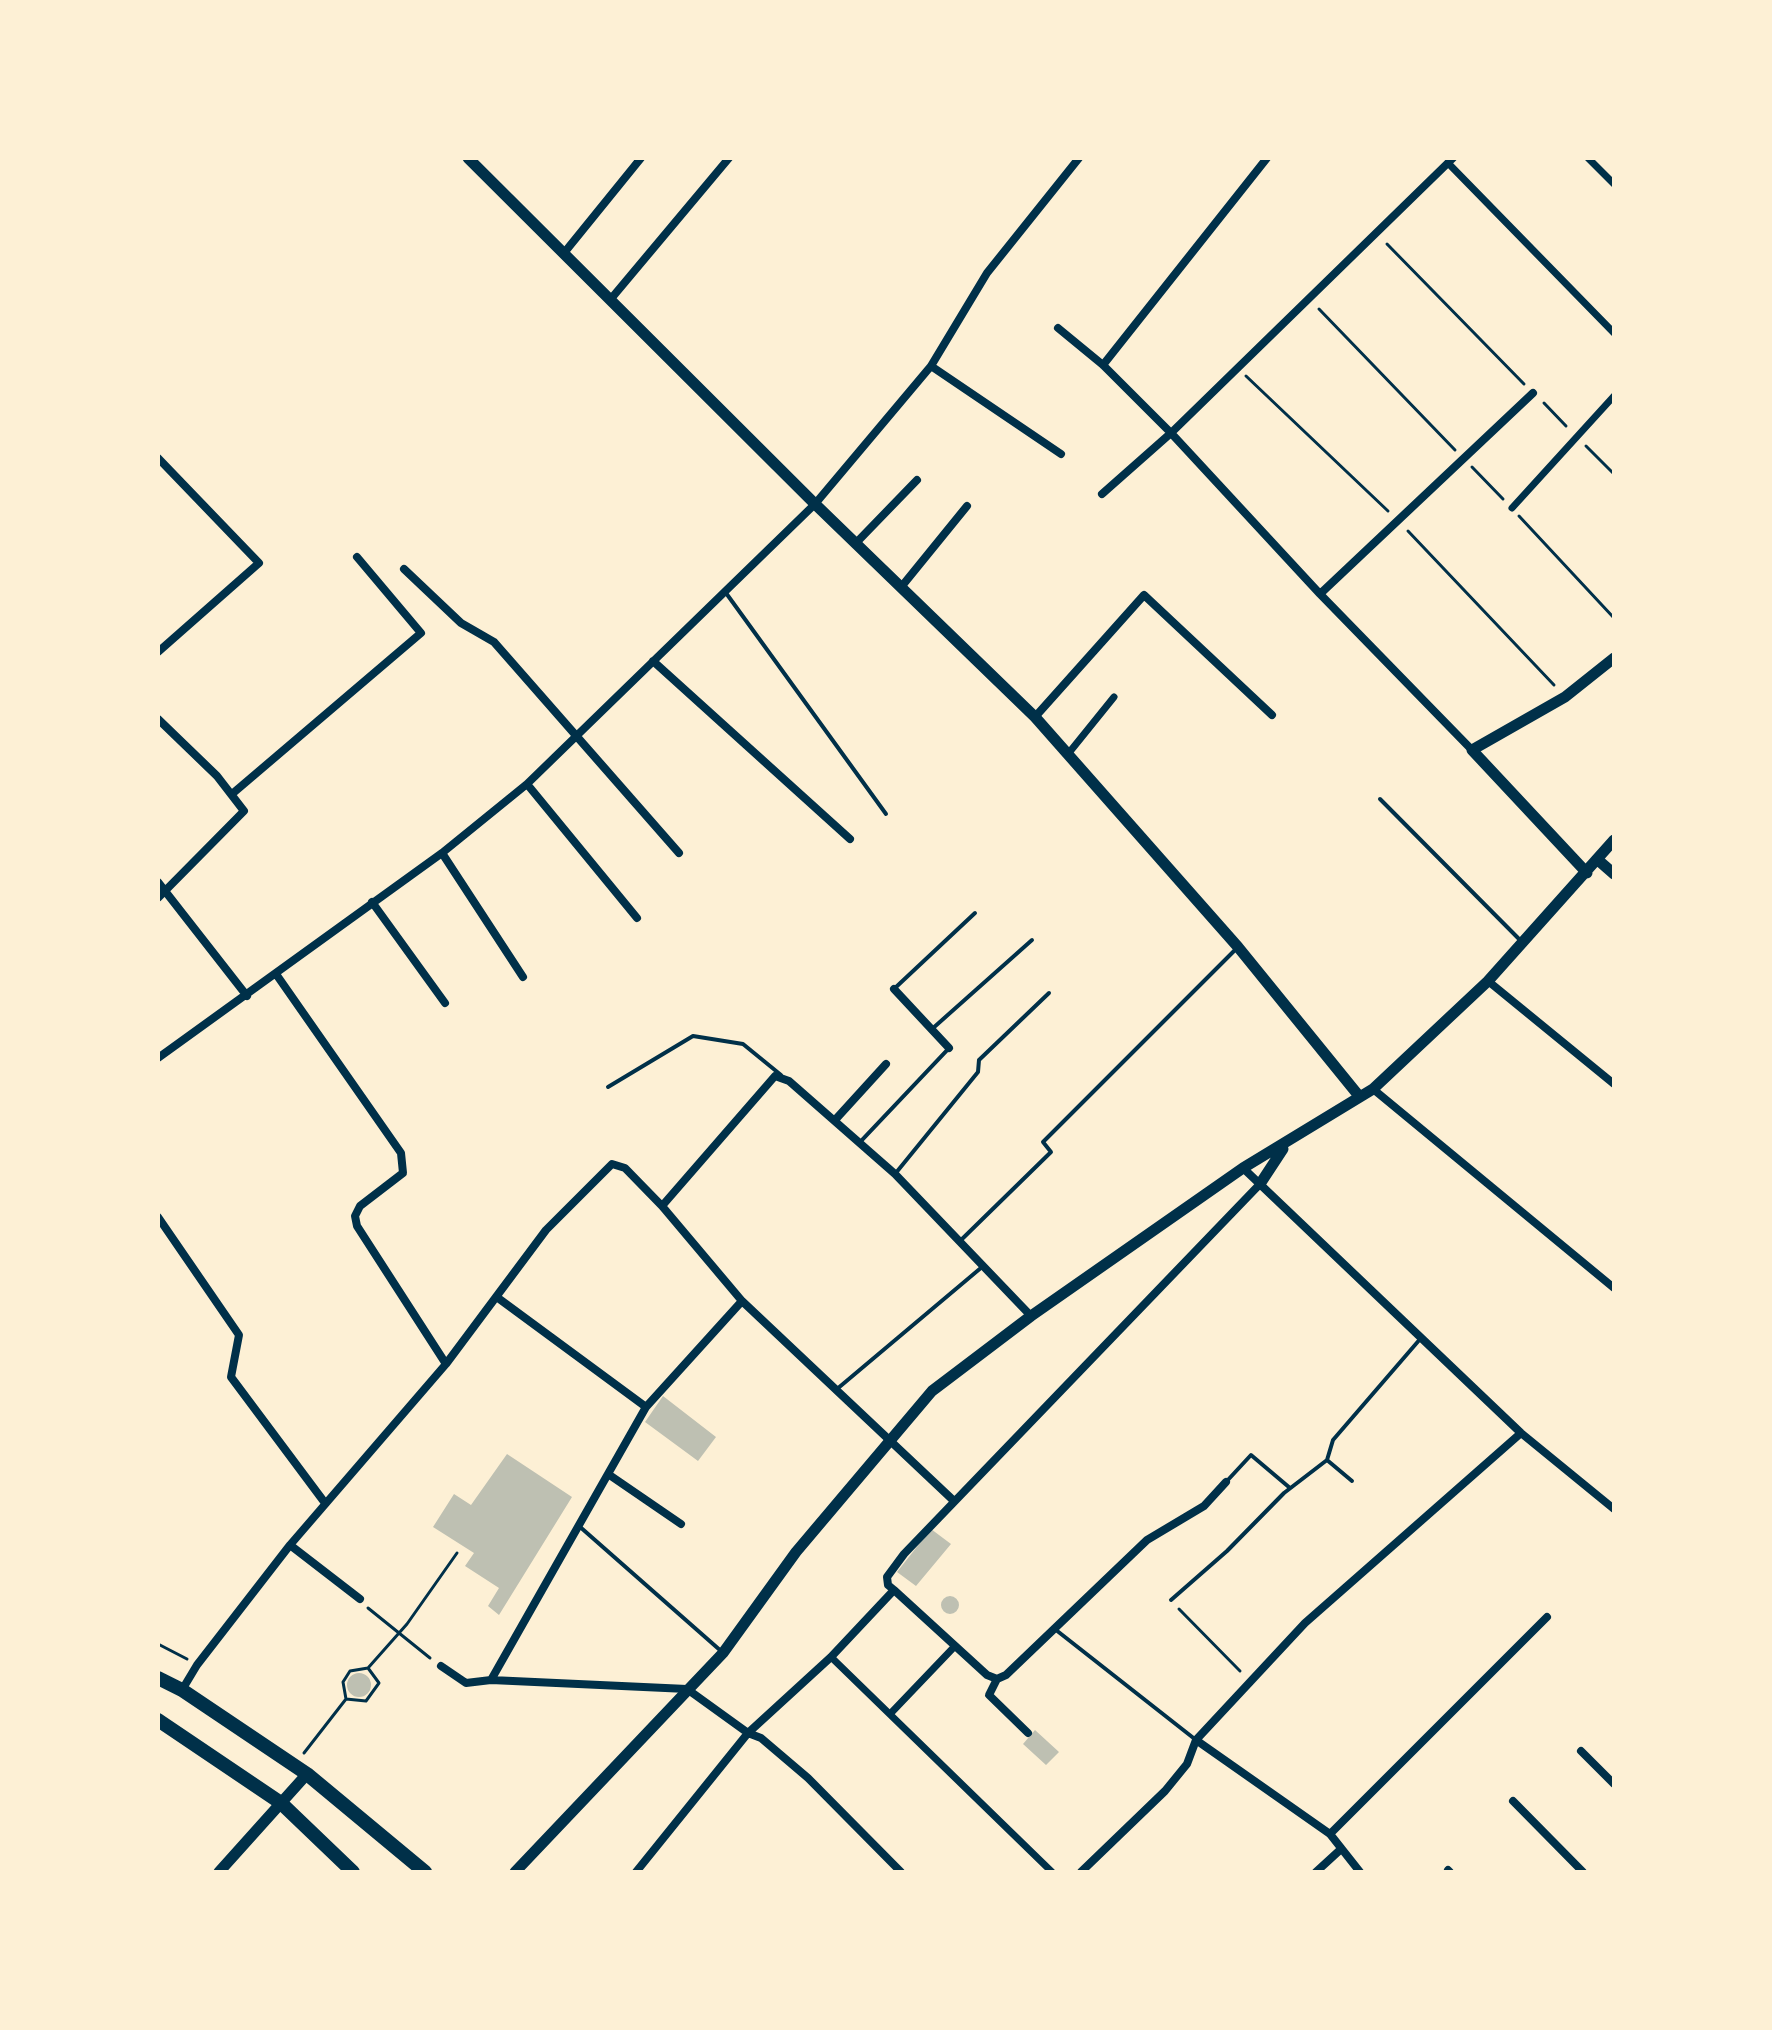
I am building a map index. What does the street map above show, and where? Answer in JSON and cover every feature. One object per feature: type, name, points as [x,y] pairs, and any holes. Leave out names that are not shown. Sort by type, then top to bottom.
[{"type":"main road","points":[[158,1678],[182,1690],[301,1770],[425,1872]]},
{"type":"main road","points":[[158,1720],[281,1803],[353,1872]]},
{"type":"street","points":[[468,158],[815,504],[1035,717],[1238,947],[1359,1096]]},
{"type":"street","points":[[564,253],[641,158]]},
{"type":"street","points":[[610,300],[729,158]]},
{"type":"street","points":[[158,1058],[442,853],[527,784],[815,504],[931,366],[987,273],[1079,158]]},
{"type":"street","points":[[1103,365],[1267,158]]},
{"type":"street","points":[[1588,158],[1614,184]]},
{"type":"street","points":[[1102,494],[1171,433],[1451,160],[1614,333]]},
{"type":"street","points":[[1058,328],[1103,365],[1171,433],[1587,873]]},
{"type":"street","points":[[931,366],[1061,454]]},
{"type":"street","points":[[1320,594],[1533,393]]},
{"type":"street","points":[[1512,508],[1575,435],[1614,396]]},
{"type":"street","points":[[158,458],[259,563],[158,652]]},
{"type":"street","points":[[856,543],[917,480]]},
{"type":"street","points":[[902,586],[967,506]]},
{"type":"street","points":[[232,794],[421,633],[357,557]]},
{"type":"street","points":[[404,569],[461,623],[494,642],[679,853]]},
{"type":"street","points":[[1035,717],[1144,595],[1272,715]]},
{"type":"street","points":[[1472,750],[1565,697],[1614,658]]},
{"type":"street","points":[[653,661],[850,839]]},
{"type":"street","points":[[1068,754],[1114,697]]},
{"type":"street","points":[[158,719],[232,794],[244,811],[158,898]]},
{"type":"street","points":[[527,784],[637,918]]},
{"type":"street","points":[[515,1872],[723,1653],[796,1552],[888,1439],[932,1391],[1031,1316],[1243,1168],[1286,1145],[1373,1089],[1488,981],[1614,840]]},
{"type":"street","points":[[442,853],[523,977]]},
{"type":"street","points":[[1598,860],[1614,874]]},
{"type":"street","points":[[158,882],[247,996]]},
{"type":"street","points":[[372,902],[445,1003]]},
{"type":"street","points":[[276,974],[401,1153],[403,1173],[360,1206],[355,1216],[357,1226],[446,1364]]},
{"type":"street","points":[[1488,981],[1614,1084]]},
{"type":"street","points":[[894,989],[949,1048]]},
{"type":"street","points":[[835,1120],[886,1064]]},
{"type":"street","points":[[662,1206],[775,1076],[789,1081],[895,1174],[1031,1316]]},
{"type":"street","points":[[1373,1089],[1614,1288]]},
{"type":"street","points":[[997,1679],[987,1675],[888,1585],[887,1577],[954,1501],[1260,1184],[1286,1145]]},
{"type":"street","points":[[182,1690],[197,1665],[290,1545],[446,1364],[546,1230],[612,1164],[625,1168],[662,1206],[742,1301],[954,1501]]},
{"type":"street","points":[[1243,1168],[1521,1433],[1614,1509]]},
{"type":"street","points":[[158,1217],[239,1335],[231,1377],[325,1503]]},
{"type":"street","points":[[498,1298],[646,1407]]},
{"type":"street","points":[[491,1680],[646,1407],[742,1301]]},
{"type":"street","points":[[1081,1872],[1165,1791],[1187,1764],[1196,1740],[1305,1623],[1521,1433]]},
{"type":"street","points":[[608,1474],[681,1524]]},
{"type":"street","points":[[1028,1733],[989,1695],[997,1679],[1006,1675],[1147,1540],[1204,1506],[1226,1482]]},
{"type":"street","points":[[290,1545],[360,1599]]},
{"type":"street","points":[[636,1872],[748,1733],[831,1657],[894,1590]]},
{"type":"street","points":[[1330,1834],[1547,1617]]},
{"type":"street","points":[[891,1713],[955,1646]]},
{"type":"street","points":[[831,1657],[1052,1872]]},
{"type":"street","points":[[441,1666],[466,1683],[491,1680],[687,1689],[748,1733],[761,1738],[808,1778],[901,1872]]},
{"type":"street","points":[[1196,1740],[1330,1834],[1360,1872]]},
{"type":"street","points":[[1581,1751],[1614,1784]]},
{"type":"street","points":[[219,1872],[281,1803],[301,1770]]},
{"type":"street","points":[[1513,1801],[1583,1872]]},
{"type":"street","points":[[1316,1872],[1340,1850]]},
{"type":"lane","points":[[725,591],[886,814]]},
{"type":"lane","points":[[1380,799],[1523,943]]},
{"type":"lane","points":[[894,989],[975,913]]},
{"type":"lane","points":[[932,1029],[1032,940]]},
{"type":"lane","points":[[959,1242],[1051,1152],[1043,1142],[1238,947]]},
{"type":"lane","points":[[895,1174],[978,1072],[979,1060],[1049,993]]},
{"type":"lane","points":[[608,1087],[693,1036],[743,1044],[789,1081]]},
{"type":"lane","points":[[860,1142],[949,1048]]},
{"type":"lane","points":[[837,1389],[982,1267]]},
{"type":"lane","points":[[1171,1600],[1227,1551],[1290,1488],[1327,1460],[1333,1440],[1422,1336]]},
{"type":"lane","points":[[1226,1482],[1251,1455],[1290,1488]]},
{"type":"lane","points":[[1327,1460],[1352,1481]]},
{"type":"lane","points":[[579,1526],[723,1653]]},
{"type":"lane","points":[[1055,1629],[1196,1740]]},
{"type":"path","points":[[1375,233],[1614,474]]},
{"type":"path","points":[[301,1770],[346,1699],[343,1682],[350,1671],[368,1668],[398,1634],[457,1553]]},
{"type":"path","points":[[360,1599],[376,1617],[441,1666]]},
{"type":"path","points":[[1171,1600],[1250,1680]]},
{"type":"path","points":[[158,1644],[197,1665]]},
{"type":"path","points":[[346,1699],[366,1701],[379,1683],[368,1668]]},
{"type":"building","points":[[663,1396],[716,1437],[698,1461],[645,1422]]},
{"type":"building","points":[[507,1454],[572,1497],[499,1615],[488,1606],[499,1588],[465,1566],[474,1553],[433,1527],[454,1494],[471,1505]]},
{"type":"building","points":[[931,1529],[951,1544],[916,1586],[897,1572]]},
{"type":"building","points":[[950,1596],[959,1605],[950,1614],[941,1605]]},
{"type":"building","points":[[359,1673],[367,1677],[371,1685],[367,1693],[359,1697],[351,1693],[347,1685],[351,1677]]},
{"type":"building","points":[[1035,1730],[1059,1752],[1046,1765],[1023,1744]]}]
